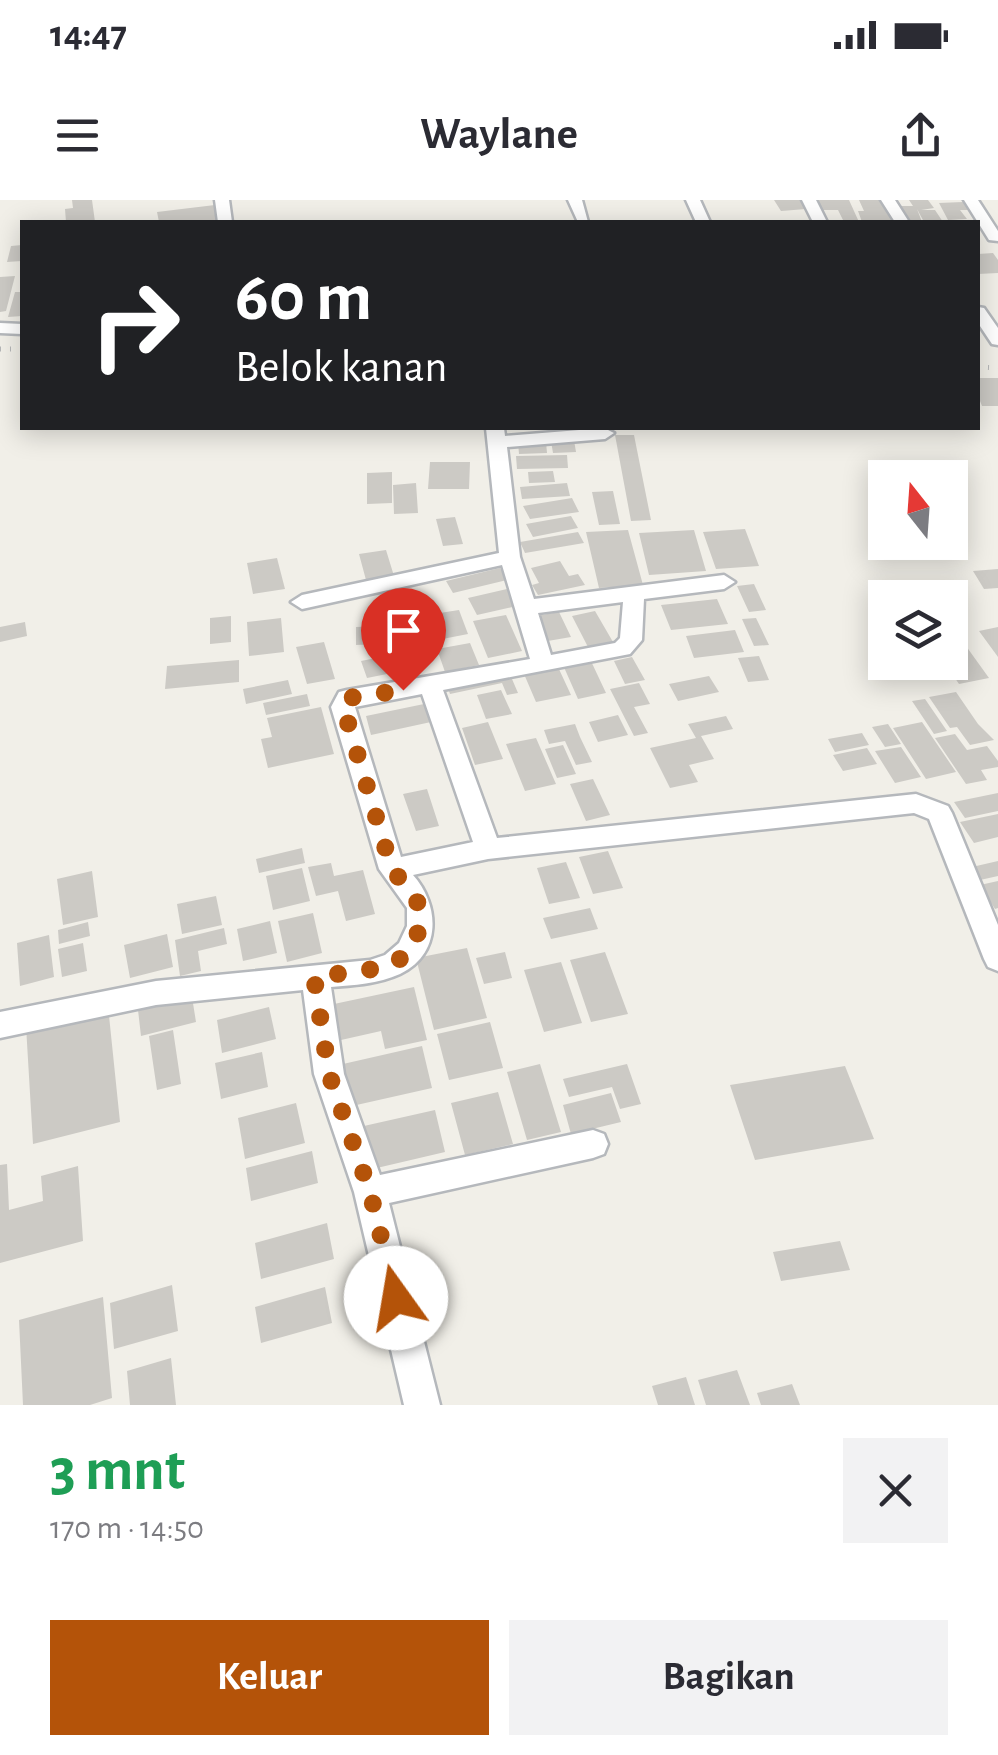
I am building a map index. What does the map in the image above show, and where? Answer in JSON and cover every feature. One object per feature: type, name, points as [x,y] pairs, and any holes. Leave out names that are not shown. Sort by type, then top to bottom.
[{"type":"street","points":[[575,200],[583,218]]},
{"type":"street","points":[[971,200],[990,237]]},
{"type":"street","points":[[980,315],[998,343]]},
{"type":"street","points":[[543,665],[510,558],[496,434],[605,433]]},
{"type":"street","points":[[302,602],[510,558]]},
{"type":"street","points":[[526,606],[724,582]]},
{"type":"street","points":[[0,1025],[115,999],[230,982],[388,967],[410,952],[421,925],[420,909],[414,894],[392,870],[343,706],[348,698],[622,649],[631,640],[634,593]]},
{"type":"street","points":[[430,685],[488,849]]},
{"type":"street","points":[[392,870],[488,849],[916,804],[939,813],[998,959]]},
{"type":"street","points":[[314,977],[329,1074],[370,1192],[422,1405]]},
{"type":"street","points":[[370,1192],[593,1144]]},
{"type":"building","points":[[72,200],[92,200],[95,220],[66,220],[65,209],[73,208]]},
{"type":"building","points":[[774,200],[800,200],[806,209],[781,211]]},
{"type":"building","points":[[817,200],[849,200],[858,220],[843,220],[838,210],[821,210]]},
{"type":"building","points":[[859,200],[880,200],[895,220],[861,220],[858,211],[864,211]]},
{"type":"building","points":[[909,200],[928,200],[934,208],[921,210],[935,210],[942,220],[923,220],[917,209],[921,220],[906,220],[896,206],[913,206]]},
{"type":"building","points":[[963,202],[968,210],[960,210],[967,219],[948,220],[939,203]]},
{"type":"building","points":[[215,205],[219,220],[159,220],[157,212]]},
{"type":"building","points":[[20,245],[20,261],[7,262],[11,246]]},
{"type":"building","points":[[993,253],[998,260],[998,273],[980,274],[980,254]]},
{"type":"building","points":[[15,276],[6,311],[0,312],[0,277]]},
{"type":"building","points":[[15,292],[20,292],[20,316],[8,317]]},
{"type":"building","points":[[980,378],[998,378],[998,406],[982,406]]},
{"type":"building","points":[[615,435],[634,435],[651,520],[631,521]]},
{"type":"building","points":[[574,440],[576,452],[553,453],[551,441]]},
{"type":"building","points":[[518,442],[546,442],[547,453],[519,454]]},
{"type":"building","points":[[567,455],[568,468],[517,469],[516,456]]},
{"type":"building","points":[[430,462],[470,462],[469,489],[428,489]]},
{"type":"building","points":[[553,471],[555,482],[529,483],[528,472]]},
{"type":"building","points":[[392,472],[392,503],[367,504],[367,473]]},
{"type":"building","points":[[416,483],[418,513],[394,514],[393,485]]},
{"type":"building","points":[[567,483],[570,496],[522,499],[520,487]]},
{"type":"building","points":[[613,491],[620,524],[599,525],[592,492]]},
{"type":"building","points":[[572,498],[579,512],[530,519],[523,506]]},
{"type":"building","points":[[571,516],[578,528],[533,537],[526,524]]},
{"type":"building","points":[[455,517],[463,544],[443,546],[436,519]]},
{"type":"building","points":[[745,529],[759,566],[716,569],[703,532]]},
{"type":"building","points":[[628,530],[643,585],[599,588],[586,532]]},
{"type":"building","points":[[694,530],[706,571],[649,575],[639,533]]},
{"type":"building","points":[[578,532],[584,543],[525,553],[520,542]]},
{"type":"building","points":[[386,550],[394,576],[366,580],[359,554]]},
{"type":"building","points":[[277,558],[285,589],[253,594],[247,563]]},
{"type":"building","points":[[560,561],[569,576],[578,574],[585,585],[538,595],[532,585],[539,583],[531,568]]},
{"type":"building","points":[[500,568],[507,580],[453,593],[446,581]]},
{"type":"building","points":[[998,569],[998,588],[984,589],[973,571]]},
{"type":"building","points":[[754,584],[766,610],[749,612],[737,586]]},
{"type":"building","points":[[507,589],[517,606],[477,615],[468,598]]},
{"type":"building","points":[[717,599],[728,624],[671,630],[661,605]]},
{"type":"building","points":[[459,610],[468,634],[422,643],[414,617]]},
{"type":"building","points":[[595,611],[613,642],[588,647],[572,616]]},
{"type":"building","points":[[559,612],[571,637],[542,642],[530,617]]},
{"type":"building","points":[[506,615],[522,651],[488,658],[473,621]]},
{"type":"building","points":[[231,616],[231,642],[210,644],[210,618]]},
{"type":"building","points":[[281,618],[284,652],[249,656],[247,622]]},
{"type":"building","points":[[756,618],[769,645],[754,646],[742,619]]},
{"type":"building","points":[[25,622],[27,636],[0,642],[0,627]]},
{"type":"building","points":[[402,625],[402,643],[356,645],[356,627]]},
{"type":"building","points":[[998,627],[998,657],[979,631]]},
{"type":"building","points":[[735,630],[744,652],[694,658],[686,636]]},
{"type":"building","points":[[324,642],[335,679],[307,684],[296,647]]},
{"type":"building","points":[[470,643],[479,665],[445,672],[437,649]]},
{"type":"building","points":[[968,648],[989,678],[959,684],[956,680],[968,680]]},
{"type":"building","points":[[759,656],[769,680],[748,682],[738,658]]},
{"type":"building","points":[[381,657],[387,674],[367,678],[361,661]]},
{"type":"building","points":[[632,657],[645,680],[625,684],[614,661]]},
{"type":"building","points":[[590,659],[606,693],[578,699],[563,665]]},
{"type":"building","points":[[239,660],[239,682],[165,689],[167,666]]},
{"type":"building","points":[[558,667],[571,695],[536,702],[524,674]]},
{"type":"building","points":[[509,672],[518,693],[507,695],[502,683],[450,694],[447,685]]},
{"type":"building","points":[[709,676],[719,692],[678,701],[669,684]]},
{"type":"building","points":[[288,680],[292,694],[246,704],[243,689]]},
{"type":"building","points":[[639,683],[650,704],[634,707],[648,733],[634,736],[610,689]]},
{"type":"building","points":[[501,690],[512,714],[486,719],[477,695]]},
{"type":"building","points":[[956,692],[994,740],[970,745],[957,727],[950,728],[929,697]]},
{"type":"building","points":[[307,694],[310,706],[266,715],[263,703]]},
{"type":"building","points":[[925,699],[947,731],[934,734],[912,701]]},
{"type":"building","points":[[424,704],[431,722],[371,735],[366,716]]},
{"type":"building","points":[[321,707],[334,754],[268,768],[261,739],[272,737],[267,718]]},
{"type":"building","points":[[618,715],[628,735],[598,742],[589,722]]},
{"type":"building","points":[[726,716],[733,729],[701,736],[714,759],[689,765],[698,782],[670,788],[650,748],[696,738],[688,724]]},
{"type":"building","points":[[488,722],[503,759],[475,765],[462,728]]},
{"type":"building","points":[[922,722],[956,772],[926,779],[893,728]]},
{"type":"building","points":[[575,724],[592,762],[576,765],[565,741],[549,744],[544,730]]},
{"type":"building","points":[[888,724],[901,744],[885,747],[872,727]]},
{"type":"building","points":[[862,733],[869,745],[835,752],[828,739]]},
{"type":"building","points":[[955,734],[967,750],[987,746],[998,761],[998,767],[981,770],[987,780],[966,784],[935,738]]},
{"type":"building","points":[[536,738],[556,784],[525,791],[506,744]]},
{"type":"building","points":[[563,745],[576,774],[557,778],[545,749]]},
{"type":"building","points":[[901,747],[921,777],[895,783],[875,751]]},
{"type":"building","points":[[867,748],[877,764],[843,771],[833,755]]},
{"type":"building","points":[[593,779],[610,815],[586,821],[570,784]]},
{"type":"building","points":[[427,789],[439,826],[416,831],[403,794]]},
{"type":"building","points":[[998,793],[998,811],[965,818],[954,802]]},
{"type":"building","points":[[998,814],[998,837],[974,843],[960,822]]},
{"type":"building","points":[[302,848],[305,863],[259,873],[256,859]]},
{"type":"building","points":[[608,851],[623,888],[593,894],[579,857]]},
{"type":"building","points":[[998,861],[998,876],[980,880],[972,867]]},
{"type":"building","points":[[566,862],[580,898],[549,904],[537,868]]},
{"type":"building","points":[[331,863],[334,876],[363,870],[375,914],[346,921],[338,891],[316,896],[308,867]]},
{"type":"building","points":[[302,868],[310,901],[273,910],[266,876]]},
{"type":"building","points":[[92,871],[98,917],[63,925],[57,879]]},
{"type":"building","points":[[998,881],[998,908],[995,909],[980,885]]},
{"type":"building","points":[[216,896],[222,925],[182,934],[177,904]]},
{"type":"building","points":[[590,908],[598,929],[551,939],[543,918]]},
{"type":"building","points":[[313,913],[322,953],[287,962],[278,921]]},
{"type":"building","points":[[270,921],[277,953],[243,961],[237,929]]},
{"type":"building","points":[[88,922],[90,936],[59,944],[58,930]]},
{"type":"building","points":[[224,928],[227,944],[198,951],[201,971],[180,976],[175,940]]},
{"type":"building","points":[[167,934],[173,967],[130,978],[124,945]]},
{"type":"building","points":[[49,935],[54,977],[20,986],[17,943]]},
{"type":"building","points":[[83,943],[87,971],[62,977],[58,949]]},
{"type":"building","points":[[467,948],[487,1018],[434,1030],[416,958]]},
{"type":"building","points":[[505,952],[512,978],[484,984],[476,958]]},
{"type":"building","points":[[605,952],[628,1014],[591,1022],[570,960]]},
{"type":"building","points":[[561,962],[582,1023],[544,1032],[524,970]]},
{"type":"building","points":[[414,987],[427,1040],[385,1049],[381,1031],[341,1040],[334,1004]]},
{"type":"building","points":[[192,997],[196,1022],[141,1036],[138,1010]]},
{"type":"building","points":[[108,1006],[120,1122],[33,1144],[26,1026]]},
{"type":"building","points":[[269,1007],[276,1039],[222,1053],[217,1020]]},
{"type":"building","points":[[490,1022],[503,1068],[449,1080],[437,1034]]},
{"type":"building","points":[[173,1030],[181,1084],[157,1090],[149,1036]]},
{"type":"building","points":[[422,1046],[432,1088],[352,1106],[343,1064]]},
{"type":"building","points":[[262,1052],[268,1087],[221,1099],[215,1063]]},
{"type":"building","points":[[540,1064],[561,1132],[527,1140],[507,1072]]},
{"type":"building","points":[[627,1064],[641,1104],[620,1109],[612,1087],[569,1097],[563,1079]]},
{"type":"building","points":[[845,1066],[874,1139],[755,1160],[730,1085]]},
{"type":"building","points":[[498,1092],[513,1144],[465,1155],[451,1103]]},
{"type":"building","points":[[611,1093],[621,1122],[571,1134],[563,1105]]},
{"type":"building","points":[[296,1103],[305,1143],[245,1159],[238,1118]]},
{"type":"building","points":[[435,1110],[445,1152],[364,1171],[355,1128]]},
{"type":"building","points":[[312,1151],[318,1183],[251,1201],[246,1168]]},
{"type":"building","points":[[7,1164],[9,1210],[43,1201],[41,1176],[78,1166],[83,1241],[0,1263],[0,1165]]},
{"type":"building","points":[[327,1223],[334,1259],[261,1279],[255,1243]]},
{"type":"building","points":[[840,1241],[850,1270],[781,1281],[773,1252]]},
{"type":"building","points":[[172,1285],[178,1331],[114,1349],[110,1303]]},
{"type":"building","points":[[325,1287],[332,1323],[261,1343],[255,1307]]},
{"type":"building","points":[[103,1297],[112,1398],[90,1405],[23,1405],[19,1320]]},
{"type":"building","points":[[171,1358],[176,1405],[130,1405],[127,1371]]},
{"type":"building","points":[[737,1370],[750,1405],[706,1405],[698,1380]]},
{"type":"building","points":[[686,1377],[695,1405],[658,1405],[652,1386]]},
{"type":"building","points":[[792,1384],[800,1405],[761,1405],[757,1393]]},
{"type":"railway","points":[[0,349],[20,349]]},
{"type":"railway","points":[[980,367],[998,368]]},
{"type":"route","points":[[396,1298],[370,1192],[329,1074],[314,977],[388,967],[410,952],[421,925],[414,894],[392,870],[343,706],[348,698],[403,690]]}]
